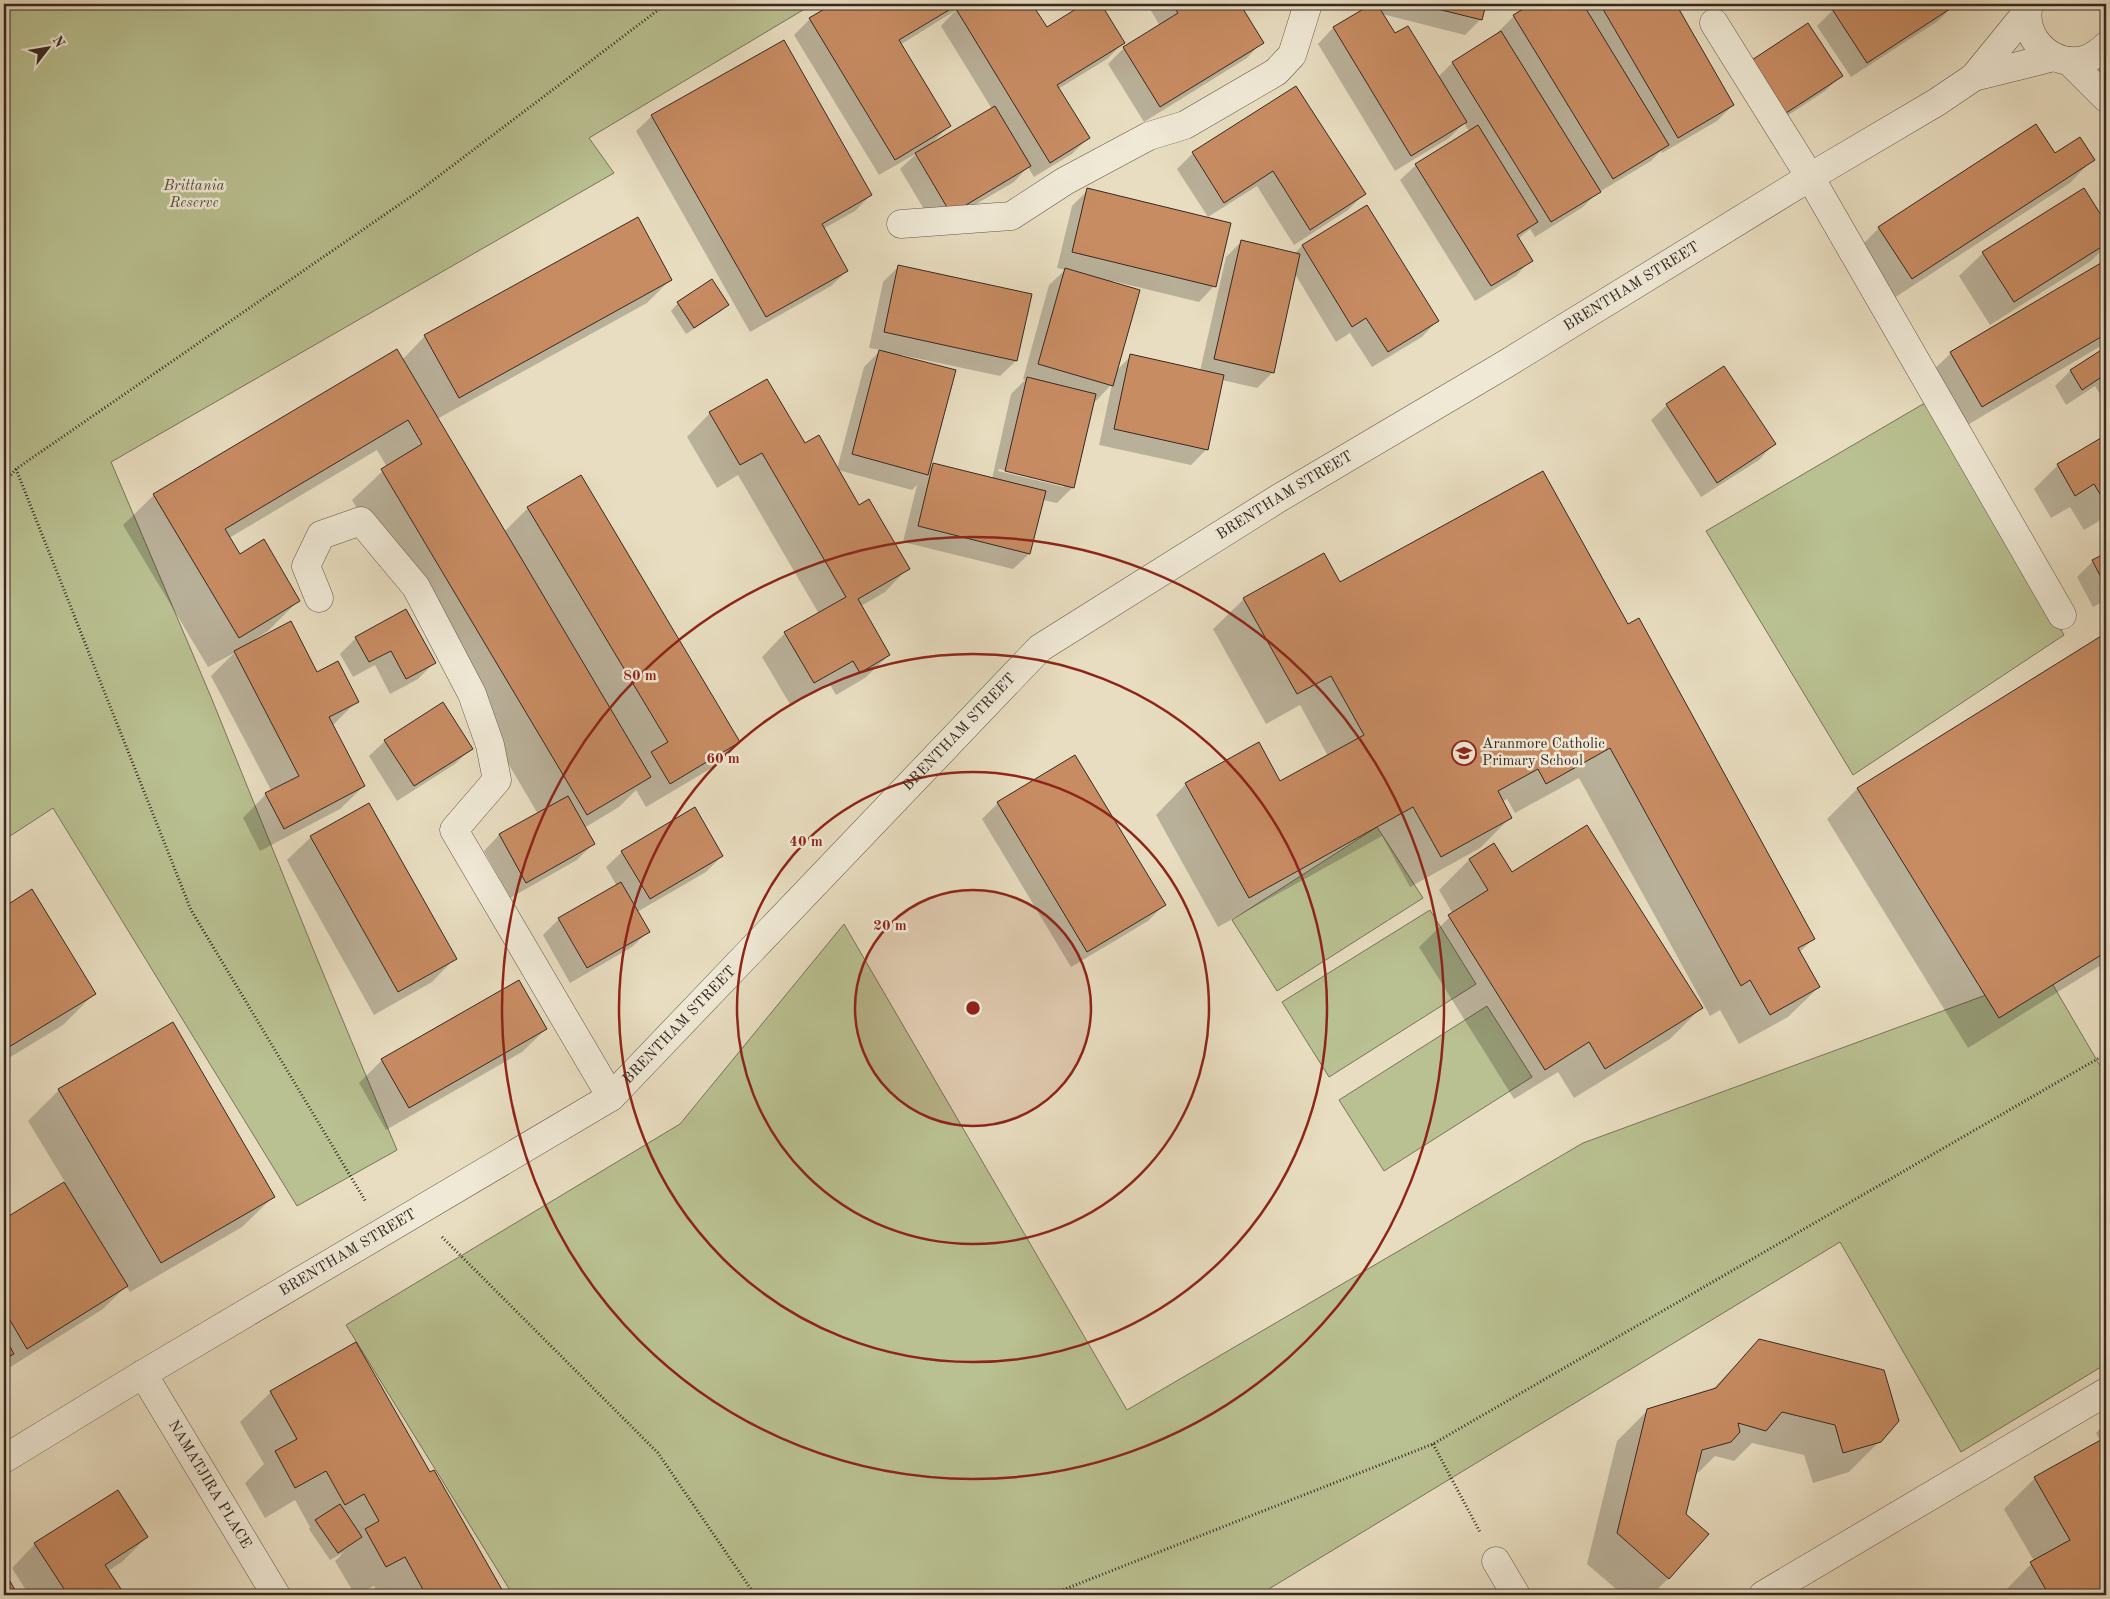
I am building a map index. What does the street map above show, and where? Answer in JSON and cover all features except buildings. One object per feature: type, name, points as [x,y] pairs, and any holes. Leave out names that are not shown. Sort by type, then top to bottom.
[{"type":"street","points":[[901,224],[1011,216],[1065,181],[1140,141],[1184,125],[1276,72],[1292,54],[1308,4]]},
{"type":"street","points":[[2028,8],[2032,36],[2041,49],[2062,59],[2106,98]]},
{"type":"street","name":"BRENTHAM STREET","points":[[4,1459],[142,1374],[611,1097],[1040,648],[1279,498],[1504,366],[1810,177],[1937,102],[1974,78],[2028,8]]},
{"type":"street","points":[[1714,23],[1810,177],[2062,615]]},
{"type":"street","name":"BRENTHAM STREET","points":[[1974,78],[2062,59],[2085,60],[2096,55],[2106,46]]},
{"type":"street","points":[[318,598],[306,566],[321,535],[361,521],[416,587],[472,694],[490,745],[498,780],[454,830],[611,1097]]},
{"type":"street","name":"NAMATJIRA PLACE","points":[[142,1374],[276,1595]]},
{"type":"street","points":[[1762,1595],[2106,1392]]},
{"type":"street","points":[[1496,1561],[1516,1595]]},
{"type":"path","points":[[4,483],[16,469],[419,191],[666,4]]},
{"type":"path","points":[[16,469],[191,910],[384,1232]]},
{"type":"path","points":[[1050,1595],[1433,1444],[2106,1054]]},
{"type":"path","points":[[417,1212],[658,1453],[755,1595]]},
{"type":"path","points":[[1433,1444],[1496,1561]]},
{"type":"green space","name":"Brittania Reserve","points":[[4,4],[813,4],[589,138],[614,173],[111,462],[211,697],[397,1150],[297,1206],[53,808],[4,840]]},
{"type":"green space","points":[[1930,400],[2064,635],[1853,775],[1706,531]]},
{"type":"green space","points":[[1377,827],[1423,898],[1277,991],[1232,920]]},
{"type":"green space","points":[[1430,910],[1476,984],[1329,1077],[1282,1002]]},
{"type":"green space","points":[[844,924],[1127,1410],[1583,1143],[2046,973],[2106,1076],[2106,1364],[1961,1452],[1840,1242],[1259,1595],[513,1595],[346,1325],[680,1124]]},
{"type":"green space","points":[[1487,1006],[1532,1077],[1384,1171],[1339,1100]]},
{"type":"place","name":"Aranmore Catholic Primary School","points":[[1464,753]]}]
